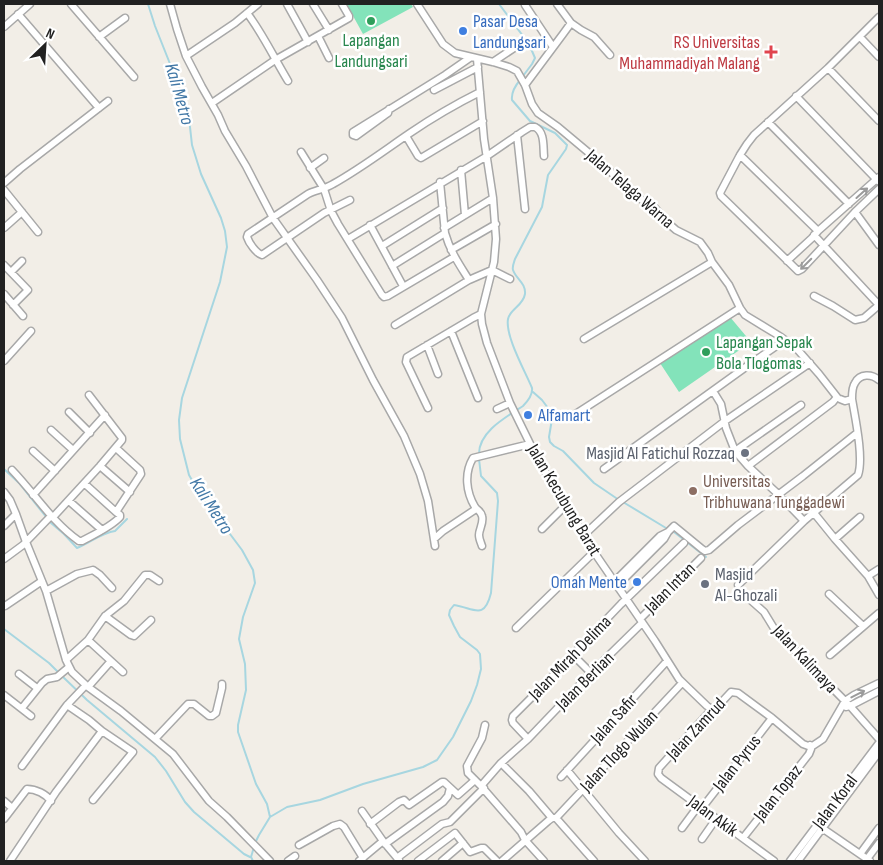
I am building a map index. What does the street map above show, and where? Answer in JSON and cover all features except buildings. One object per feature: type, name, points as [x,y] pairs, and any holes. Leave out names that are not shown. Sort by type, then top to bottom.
[{"type":"street","points":[[4,27],[30,4]]},
{"type":"street","points":[[81,4],[73,6],[134,77]]},
{"type":"street","points":[[170,4],[186,56],[225,131],[273,218],[342,318],[404,436],[424,487],[435,542],[443,531],[476,509]]},
{"type":"street","points":[[186,56],[235,23],[258,4]]},
{"type":"street","points":[[287,4],[308,42]]},
{"type":"street","points":[[312,4],[329,30]]},
{"type":"street","points":[[212,103],[275,60],[350,17],[343,4]]},
{"type":"street","name":"Jalan Telaga Warna","points":[[417,4],[443,44],[455,53],[514,69],[519,74],[538,113],[558,127],[607,168],[632,194],[654,207],[676,230],[700,242],[729,285],[745,315],[797,349],[839,398]]},
{"type":"street","points":[[557,4],[571,22],[594,37],[610,55]]},
{"type":"street","points":[[525,5],[553,47]]},
{"type":"street","points":[[247,13],[288,81]]},
{"type":"street","points":[[18,14],[99,108]]},
{"type":"street","points":[[99,37],[125,18]]},
{"type":"street","points":[[879,18],[746,144],[721,190],[721,196],[796,270],[800,270],[854,212],[879,189]]},
{"type":"street","points":[[524,84],[571,22]]},
{"type":"street","points":[[318,36],[329,58]]},
{"type":"street","points":[[860,37],[879,57]]},
{"type":"street","points":[[493,62],[514,48]]},
{"type":"street","points":[[389,109],[388,113],[356,136],[353,135],[353,132],[389,109],[474,58],[478,67],[496,224],[496,249],[481,314],[409,356],[406,360],[428,408]]},
{"type":"street","points":[[434,90],[478,67]]},
{"type":"street","points":[[828,68],[879,121]]},
{"type":"street","points":[[350,200],[332,211],[324,213],[262,254],[258,254],[248,241],[248,234],[308,194],[315,190],[324,189],[352,173],[406,136],[480,92]]},
{"type":"street","points":[[787,261],[816,233],[879,179],[796,96]]},
{"type":"street","points":[[4,184],[20,169],[108,102]]},
{"type":"street","points":[[406,136],[421,158],[483,121]]},
{"type":"street","points":[[768,122],[849,204]]},
{"type":"street","points":[[348,239],[440,182],[487,156],[530,128],[538,128],[542,134],[544,156]]},
{"type":"street","points":[[517,135],[525,209]]},
{"type":"street","points":[[301,152],[324,189],[338,224],[384,297],[496,224]]},
{"type":"street","points":[[740,155],[816,233],[824,246],[879,305],[864,318],[855,320],[814,296]]},
{"type":"street","points":[[310,168],[324,158]]},
{"type":"street","points":[[461,170],[465,214]]},
{"type":"street","points":[[440,182],[444,230],[452,254],[469,280]]},
{"type":"street","points":[[4,190],[38,232]]},
{"type":"street","points":[[392,266],[465,214],[493,198]]},
{"type":"street","points":[[382,246],[443,208]]},
{"type":"street","points":[[4,228],[22,212]]},
{"type":"street","points":[[854,212],[879,245]]},
{"type":"street","points":[[370,225],[403,286]]},
{"type":"street","points":[[11,272],[22,261]]},
{"type":"street","points":[[584,339],[712,262]]},
{"type":"street","points":[[4,265],[28,290],[13,305]]},
{"type":"street","points":[[492,270],[510,279]]},
{"type":"street","points":[[395,325],[469,280],[492,270]]},
{"type":"street","points":[[5,297],[23,316]]},
{"type":"street","points":[[574,415],[740,308]]},
{"type":"street","name":"Jalan Kecubung Barat","points":[[481,314],[487,343],[516,417],[539,462],[594,552],[682,683],[712,709]]},
{"type":"street","points":[[4,361],[31,331]]},
{"type":"street","points":[[451,331],[478,398]]},
{"type":"street","points":[[604,469],[785,340]]},
{"type":"street","points":[[427,345],[438,374]]},
{"type":"street","points":[[584,535],[621,501],[725,421],[810,363]]},
{"type":"street","points":[[738,585],[804,521],[858,475],[860,468],[852,396],[854,383],[864,376],[872,375],[879,380]]},
{"type":"street","points":[[713,391],[721,404],[728,433],[735,451],[804,521]]},
{"type":"street","points":[[4,559],[55,515],[121,442],[122,438],[89,395]]},
{"type":"street","points":[[748,466],[833,402],[839,398],[845,401],[852,396]]},
{"type":"street","points":[[735,451],[801,405]]},
{"type":"street","points":[[497,409],[512,406]]},
{"type":"street","points":[[69,412],[90,433]]},
{"type":"street","points":[[33,495],[105,416]]},
{"type":"street","points":[[51,430],[73,450]]},
{"type":"street","points":[[616,584],[660,536],[674,526],[702,550],[707,551],[857,433]]},
{"type":"street","points":[[482,546],[479,533],[482,516],[480,511],[476,509],[468,487],[467,470],[473,458],[530,444]]},
{"type":"street","points":[[116,448],[141,472],[116,512]]},
{"type":"street","points":[[32,451],[55,471]]},
{"type":"street","points":[[100,466],[130,492]]},
{"type":"street","points":[[12,470],[26,485],[49,519],[79,541],[102,530],[119,519],[120,515],[85,484]]},
{"type":"street","points":[[4,492],[16,514],[46,592],[67,669],[173,754],[209,801],[269,860]]},
{"type":"street","points":[[68,501],[102,530]]},
{"type":"street","points":[[542,529],[565,506]]},
{"type":"street","points":[[814,513],[868,576],[879,595]]},
{"type":"street","points":[[4,526],[16,514]]},
{"type":"street","points":[[835,539],[860,517]]},
{"type":"street","name":"Jalan Mirah Delima","points":[[528,739],[513,723],[513,716],[626,599],[684,543]]},
{"type":"street","points":[[516,628],[594,552]]},
{"type":"street","name":"Jalan Intan","points":[[641,621],[701,558]]},
{"type":"street","points":[[868,576],[879,569]]},
{"type":"street","points":[[46,592],[77,574],[92,570],[100,575],[112,588]]},
{"type":"street","points":[[66,660],[88,640],[105,616],[124,601],[145,575],[150,575],[159,581]]},
{"type":"street","points":[[5,606],[42,581]]},
{"type":"street","points":[[828,594],[863,626]]},
{"type":"street","name":"Jalan Kalimaya","points":[[746,596],[764,612],[775,630],[845,705]]},
{"type":"street","points":[[830,655],[879,613]]},
{"type":"street","points":[[105,616],[134,636],[151,620]]},
{"type":"street","name":"Jalan Berlian","points":[[399,860],[442,824],[448,823],[483,787],[501,763],[528,739],[641,621]]},
{"type":"street","points":[[88,640],[123,672]]},
{"type":"street","points":[[573,655],[592,674]]},
{"type":"street","points":[[22,766],[69,703],[111,661]]},
{"type":"street","name":"Jalan Safir","points":[[561,777],[667,661]]},
{"type":"street","points":[[22,708],[37,688],[47,679],[57,677],[67,669]]},
{"type":"street","points":[[19,674],[37,688]]},
{"type":"street","name":"Jalan Tlogo Wulan","points":[[502,861],[525,840],[554,818],[583,790],[682,683]]},
{"type":"street","points":[[845,705],[854,695],[879,683]]},
{"type":"street","points":[[155,739],[188,704],[194,704],[209,716],[216,713],[222,684]]},
{"type":"street","points":[[845,705],[879,691]]},
{"type":"street","name":"Jalan Topaz","points":[[734,692],[809,745]]},
{"type":"street","name":"Jalan Zamrud","points":[[659,768],[712,709],[717,707],[728,694],[734,692]]},
{"type":"street","points":[[4,695],[31,716]]},
{"type":"street","points":[[69,703],[102,731],[133,752],[93,800]]},
{"type":"street","name":"Jalan Topaz","points":[[809,745],[822,740],[845,705]]},
{"type":"street","name":"Jalan Koral","points":[[790,861],[879,741],[845,705]]},
{"type":"street","name":"Jalan Pyrus","points":[[682,828],[772,718]]},
{"type":"street","points":[[486,725],[482,738],[467,766],[468,773],[483,787],[544,861]]},
{"type":"street","points":[[10,861],[56,792],[102,731]]},
{"type":"street","name":"Jalan Topaz","points":[[743,838],[809,754],[809,745]]},
{"type":"street","points":[[798,861],[879,752]]},
{"type":"street","points":[[501,763],[594,861]]},
{"type":"street","name":"Jalan Akik","points":[[659,768],[658,774],[661,778],[774,861]]},
{"type":"street","points":[[567,770],[644,861]]},
{"type":"street","points":[[370,824],[398,802],[404,800],[409,805],[442,782],[459,795],[474,780]]},
{"type":"street","points":[[299,844],[340,824],[344,827],[361,860],[444,802],[450,788]]},
{"type":"street","points":[[4,818],[27,789],[40,792],[51,801]]},
{"type":"street","points":[[4,801],[12,808]]},
{"type":"street","points":[[362,811],[384,843],[399,860]]},
{"type":"street","points":[[702,839],[716,819]]},
{"type":"street","points":[[448,823],[470,852],[484,848],[496,861]]},
{"type":"street","points":[[822,828],[868,860],[879,843]]},
{"type":"street","points":[[860,854],[879,828]]},
{"type":"street","points":[[418,861],[455,833]]},
{"type":"street","points":[[442,861],[462,843]]},
{"type":"street","points":[[288,861],[295,856]]},
{"type":"green space","name":"Lapangan Landungsari","points":[[411,4],[413,7],[363,34],[347,5]]},
{"type":"green space","name":"Lapangan Sepak Bola Tlogomas","points":[[730,317],[751,342],[679,392],[660,363]]},
{"type":"waterway","name":"Kali Metro","points":[[148,4],[182,94],[189,118],[192,145],[201,174],[225,231],[227,247],[220,282],[182,398],[179,420],[180,439],[189,475],[200,494],[242,550],[253,570],[255,583],[243,617],[239,639],[245,664],[246,690],[238,732],[256,784],[267,804],[270,817],[255,843]]},
{"type":"waterway","points":[[499,4],[529,44],[535,58],[523,76]]},
{"type":"waterway","points":[[479,455],[483,439],[488,432],[501,420],[523,406],[532,393],[532,388],[512,344],[508,326],[509,316],[522,302],[525,294],[524,287],[514,273],[513,266],[542,207],[548,175],[567,145],[555,133],[530,121],[512,100],[512,94],[520,80]]},
{"type":"waterway","points":[[533,392],[551,412],[550,442],[563,451],[594,483],[619,500]]},
{"type":"waterway","points":[[270,817],[287,807],[320,800],[363,784],[423,767],[437,760],[453,737],[471,701],[481,669],[480,654],[460,637],[449,615],[450,610],[454,605],[477,611],[481,610],[488,602],[491,593],[498,501],[497,493],[481,476],[479,459]]},
{"type":"waterway","points":[[4,469],[19,483],[51,523],[77,548],[115,531],[127,519]]},
{"type":"waterway","points":[[623,502],[666,528]]},
{"type":"waterway","points":[[674,532],[706,557]]},
{"type":"waterway","points":[[4,629],[49,663],[59,673]]},
{"type":"waterway","points":[[62,676],[87,700],[155,757],[185,802],[194,812],[250,857]]},
{"type":"waterway","name":"Kali Metro","points":[[253,861],[251,857],[254,847]]},
{"type":"place","name":"Lapangan Landungsari","points":[[371,21]]},
{"type":"place","name":"Pasar Desa Landungsari","points":[[463,31]]},
{"type":"place","name":"RS Universitas Muhammadiyah Malang","points":[[771,52]]},
{"type":"place","name":"Lapangan Sepak Bola Tlogomas","points":[[706,352]]},
{"type":"place","name":"Alfamart","points":[[528,415]]},
{"type":"place","name":"Masjid Al Fatichul Rozzaq","points":[[745,453]]},
{"type":"place","name":"Universitas Tribhuwana Tunggadewi","points":[[693,491]]},
{"type":"place","name":"Omah Mente","points":[[637,582]]},
{"type":"place","name":"Masjid Al-Ghozali","points":[[705,584]]}]
